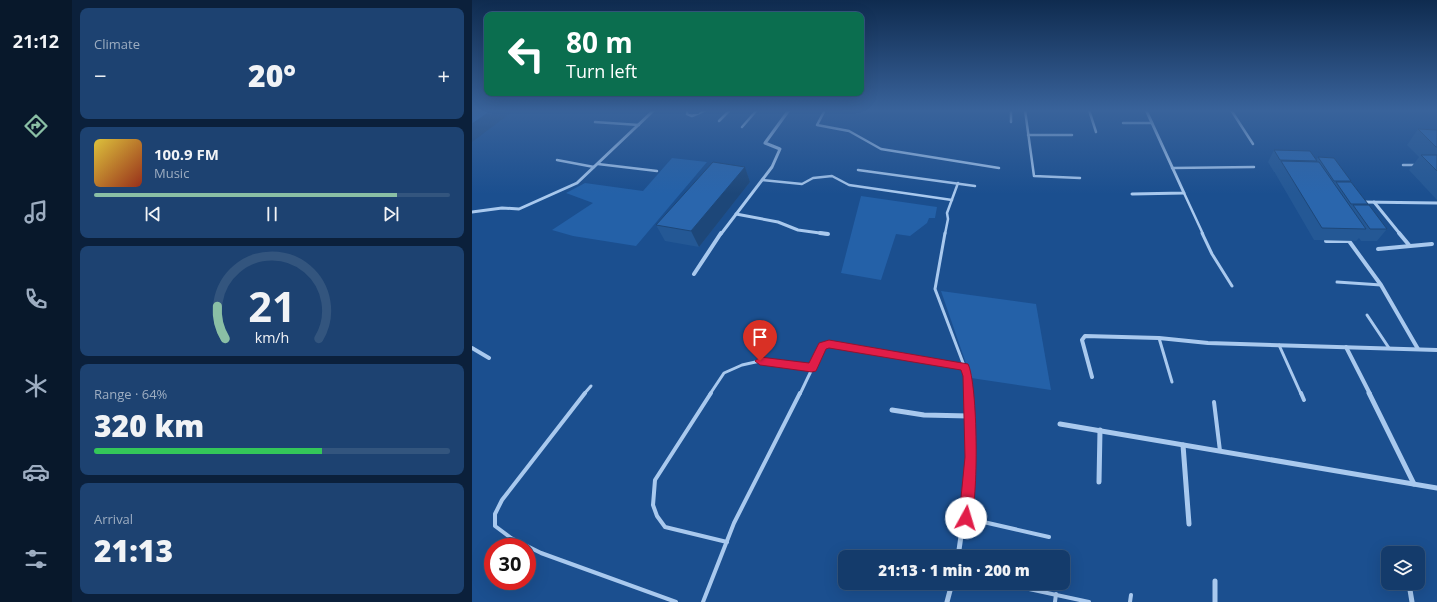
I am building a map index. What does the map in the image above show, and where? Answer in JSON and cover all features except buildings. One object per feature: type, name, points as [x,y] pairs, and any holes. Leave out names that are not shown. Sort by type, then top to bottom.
[{"type":"street","points":[[472,212],[498,208],[518,210],[577,183],[625,138]]},
{"type":"street","points":[[694,274],[709,249],[772,167],[780,149],[765,143],[769,138]]},
{"type":"street","points":[[1132,194],[1184,193],[1159,138]]},
{"type":"street","points":[[1359,202],[1437,203]]},
{"type":"street","points":[[1374,202],[1409,245]]},
{"type":"street","points":[[736,214],[778,222],[798,230],[828,234]]},
{"type":"street","points":[[1326,241],[1349,241],[1381,285],[1418,349]]},
{"type":"street","points":[[1378,249],[1432,244]]},
{"type":"street","points":[[1092,377],[1082,340],[1085,336],[1159,338],[1208,343],[1437,350]]},
{"type":"street","points":[[1346,347],[1414,484]]},
{"type":"street","points":[[472,348],[489,358]]},
{"type":"street","points":[[892,410],[924,415],[970,416],[971,457],[966,518],[959,550]]},
{"type":"street","points":[[1060,424],[1437,488]]},
{"type":"street","points":[[1099,482],[1100,430]]},
{"type":"street","points":[[1183,445],[1189,524]]},
{"type":"street","points":[[1215,581],[1215,602]]},
{"type":"street","points":[[947,602],[950,590]]},
{"type":"street","points":[[1410,590],[1412,602]]},
{"type":"lane","points":[[862,138],[882,149],[999,168]]},
{"type":"lane","points":[[1028,138],[1034,176],[1080,178]]},
{"type":"lane","points":[[1249,138],[1253,144]]},
{"type":"lane","points":[[557,160],[594,167]]},
{"type":"lane","points":[[598,164],[657,171]]},
{"type":"lane","points":[[1403,165],[1423,165]]},
{"type":"lane","points":[[1172,168],[1254,167]]},
{"type":"lane","points":[[858,170],[975,186]]},
{"type":"lane","points":[[762,180],[802,184],[813,178],[832,176],[849,185],[952,200]]},
{"type":"lane","points":[[958,183],[947,213],[948,219],[935,289],[968,376],[970,416]]},
{"type":"lane","points":[[1184,193],[1212,254],[1232,286]]},
{"type":"lane","points":[[1337,282],[1381,285]]},
{"type":"lane","points":[[1367,315],[1390,348]]},
{"type":"lane","points":[[1159,338],[1172,382]]},
{"type":"lane","points":[[703,602],[734,523],[782,432],[823,346],[829,344],[964,367]]},
{"type":"lane","points":[[1279,345],[1304,400]]},
{"type":"lane","points":[[727,542],[665,527],[657,519],[652,498],[655,480],[724,373],[742,365],[760,361],[812,368]]},
{"type":"lane","points":[[591,386],[502,500],[495,514],[495,526],[511,538],[541,552],[676,602]]},
{"type":"lane","points":[[1214,402],[1220,451]]},
{"type":"lane","points":[[966,518],[1049,537]]},
{"type":"lane","points":[[1036,590],[1089,602]]},
{"type":"lane","points":[[1055,602],[1056,594]]},
{"type":"lane","points":[[1130,602],[1131,595]]},
{"type":"shaded area","points":[[672,158],[707,162],[636,246],[573,236],[552,230],[593,203],[566,193],[585,183],[643,191]]},
{"type":"shaded area","points":[[861,196],[937,207],[935,218],[929,218],[927,223],[910,236],[896,234],[881,280],[841,273]]},
{"type":"shaded area","points":[[941,291],[1036,304],[1051,390],[971,378]]},
{"type":"route","points":[[760,361],[812,368],[823,346],[829,344],[964,367],[968,376],[971,457],[966,518]]}]
